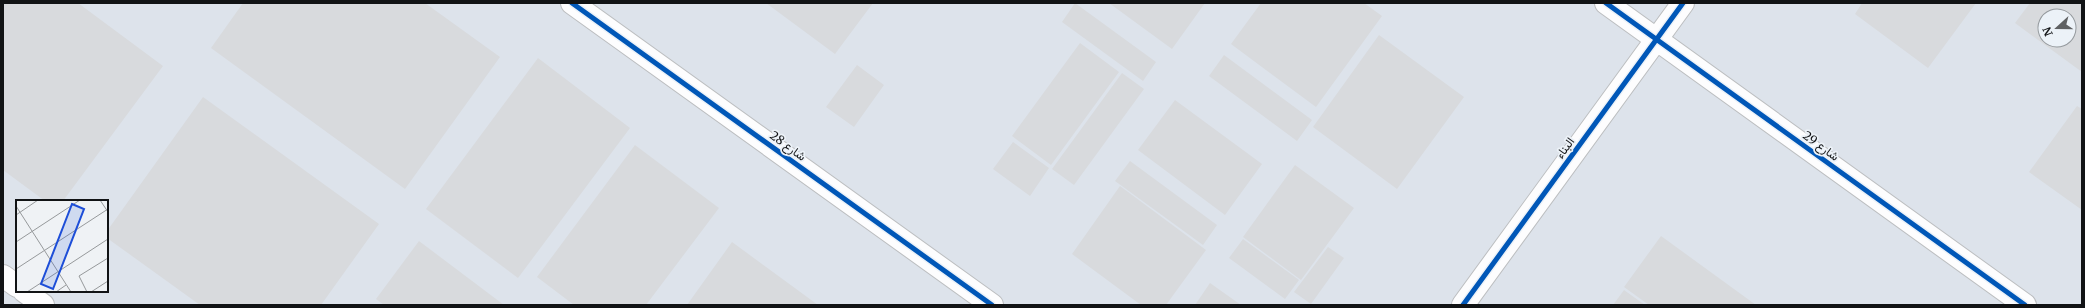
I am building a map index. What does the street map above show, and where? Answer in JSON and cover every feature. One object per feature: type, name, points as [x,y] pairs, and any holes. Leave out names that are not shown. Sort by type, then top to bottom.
[{"type":"street","name":"شارع 28","points":[[572,3],[992,305]]},
{"type":"street","name":"شارع 29","points":[[1606,3],[2025,305]]},
{"type":"street","name":"البناء","points":[[1463,305],[1683,3]]},
{"type":"street","points":[[3,276],[16,285]]},
{"type":"street","points":[[25,292],[43,305]]},
{"type":"shaded area","points":[[3,3],[2082,3],[2082,305],[3,305]]},
{"type":"building","points":[[3,3],[78,3],[163,66],[64,200],[44,200],[3,170]]},
{"type":"building","points":[[243,3],[425,3],[500,57],[405,189],[211,48]]},
{"type":"building","points":[[766,3],[873,3],[835,54]]},
{"type":"building","points":[[1075,3],[1156,62],[1143,81],[1062,22]]},
{"type":"building","points":[[1109,3],[1205,3],[1172,49]]},
{"type":"building","points":[[1261,3],[1364,3],[1382,16],[1316,107],[1231,44]]},
{"type":"building","points":[[1862,3],[1976,3],[1928,68],[1855,14]]},
{"type":"building","points":[[2030,3],[2082,3],[2082,72],[2049,48],[2077,48],[2077,8],[2037,8],[2037,39],[2015,23]]},
{"type":"building","points":[[1379,35],[1464,97],[1397,189],[1313,127]]},
{"type":"building","points":[[1080,43],[1119,72],[1051,165],[1012,136]]},
{"type":"building","points":[[1224,55],[1312,120],[1297,141],[1209,76]]},
{"type":"building","points":[[538,58],[630,128],[518,278],[426,209]]},
{"type":"building","points":[[857,65],[884,85],[854,127],[826,107]]},
{"type":"building","points":[[1122,73],[1144,89],[1074,185],[1052,169]]},
{"type":"building","points":[[203,97],[379,224],[321,305],[200,305],[108,239],[108,230]]},
{"type":"building","points":[[1175,100],[1262,164],[1225,215],[1138,150]]},
{"type":"building","points":[[2077,106],[2082,109],[2082,210],[2029,172]]},
{"type":"building","points":[[1013,142],[1049,168],[1030,196],[993,169]]},
{"type":"building","points":[[635,145],[719,208],[646,305],[574,305],[537,277]]},
{"type":"building","points":[[1130,161],[1217,225],[1203,245],[1115,181]]},
{"type":"building","points":[[1295,165],[1354,208],[1301,280],[1243,237]]},
{"type":"building","points":[[1120,186],[1206,250],[1166,305],[1141,305],[1072,254]]},
{"type":"building","points":[[1661,236],[1756,305],[1649,305],[1624,287]]},
{"type":"building","points":[[1243,239],[1299,280],[1285,299],[1229,258]]},
{"type":"building","points":[[419,241],[504,305],[384,305],[376,299]]},
{"type":"building","points":[[732,242],[818,305],[687,305]]},
{"type":"building","points":[[1328,247],[1344,258],[1311,304],[1294,292]]},
{"type":"building","points":[[1210,283],[1241,305],[1195,305]]},
{"type":"building","points":[[1624,290],[1645,305],[1613,305]]},
{"type":"cycle path","points":[[572,3],[992,305]]},
{"type":"cycle path","points":[[1606,3],[2025,305]]},
{"type":"cycle path","points":[[1463,305],[1683,3]]}]
